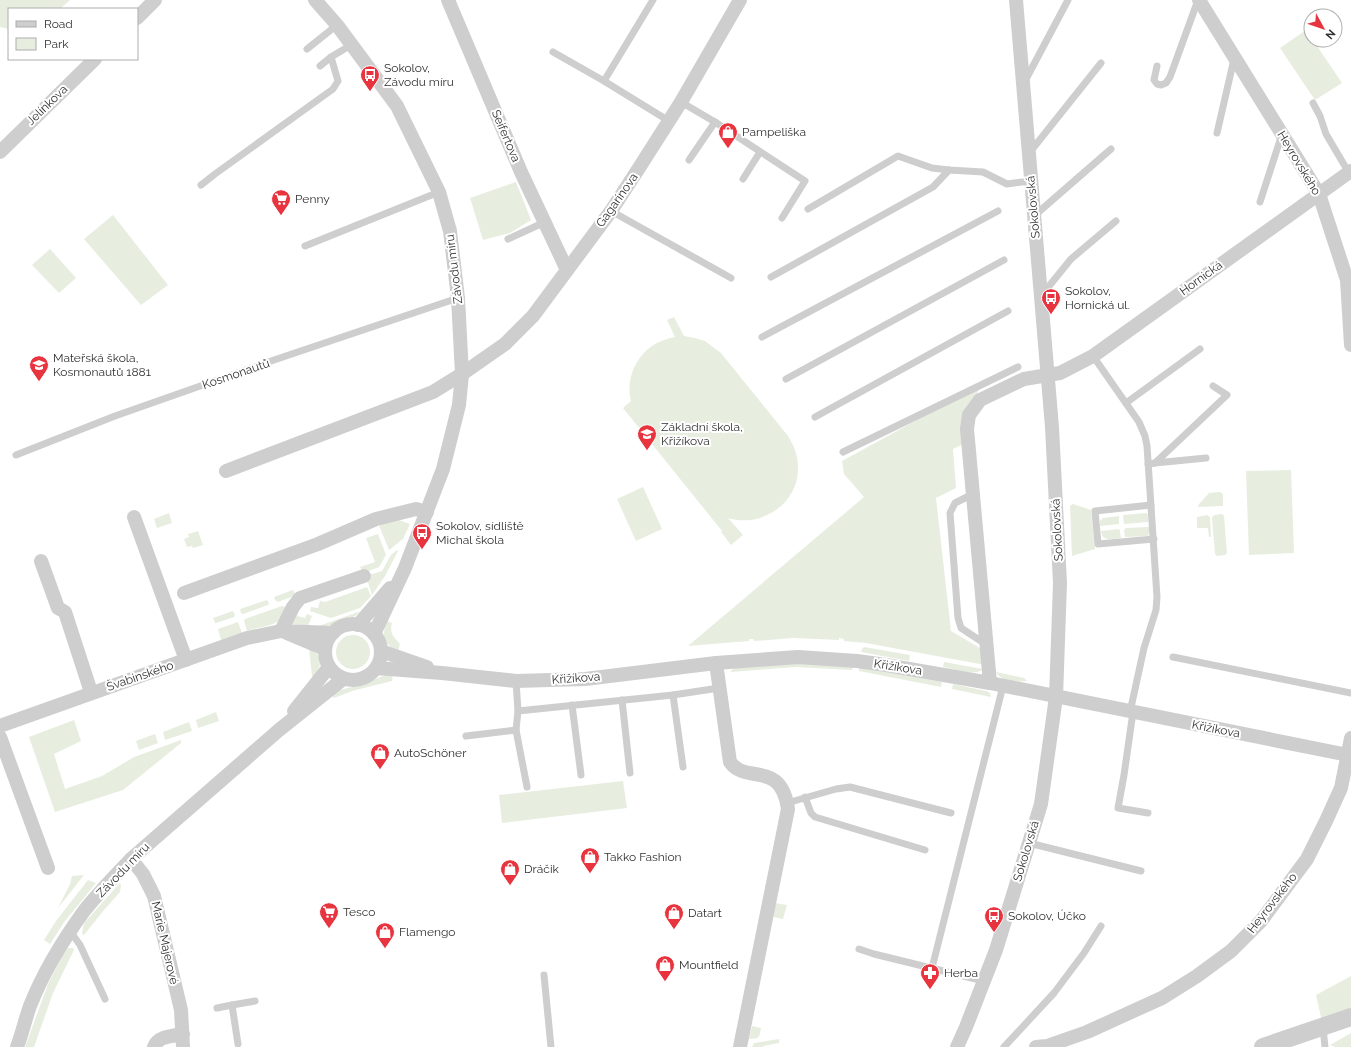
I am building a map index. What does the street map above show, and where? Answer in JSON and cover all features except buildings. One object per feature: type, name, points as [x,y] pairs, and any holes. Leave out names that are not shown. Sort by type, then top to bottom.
[{"type":"street","points":[[138,17],[155,0]]},
{"type":"street","name":"Závodu míru","points":[[315,0],[337,25],[397,106],[440,192],[450,231],[458,298],[462,374],[459,405],[443,469],[405,568],[374,634]]},
{"type":"street","name":"Seifertova","points":[[448,0],[518,165],[567,270]]},
{"type":"street","name":"Gagarinova","points":[[226,471],[433,392],[462,374],[504,344],[533,316],[611,211],[682,102],[740,0]]},
{"type":"street","name":"Sokolovská","points":[[957,1047],[966,1028],[996,950],[1041,804],[1056,697],[1060,583],[1052,427],[1030,181],[1016,0]]},
{"type":"street","name":"Heyrovského","points":[[1198,0],[1319,194],[1347,280],[1351,344]]},
{"type":"street","name":"Jelínkova","points":[[0,152],[94,60]]},
{"type":"street","name":"Hornická","points":[[996,685],[987,645],[967,429],[969,415],[980,400],[994,393],[1024,379],[1060,373],[1093,356],[1350,172]]},
{"type":"street","points":[[184,593],[318,544],[376,519],[416,509],[427,512]]},
{"type":"street","points":[[134,517],[186,660]]},
{"type":"street","points":[[42,561],[58,608],[65,612],[91,692]]},
{"type":"street","name":"Závodu míru","points":[[358,625],[405,568]]},
{"type":"street","points":[[325,649],[281,631],[293,607],[300,598],[364,576]]},
{"type":"street","points":[[349,624],[358,625],[367,628],[374,634],[379,642],[381,651],[380,660],[376,668],[369,675],[352,681],[343,679],[335,674],[329,667],[325,659],[325,649],[328,640],[340,627],[349,624]]},
{"type":"street","name":"Švabinského","points":[[0,726],[91,692],[247,638],[281,631],[333,633]]},
{"type":"street","name":"Křižíkova","points":[[381,651],[442,673]]},
{"type":"street","name":"Křižíkova","points":[[376,668],[516,681],[585,678],[716,663],[798,657],[857,661],[996,685],[1348,755]]},
{"type":"street","points":[[716,663],[730,762],[733,767],[739,770],[762,775],[777,782],[783,791],[788,809],[740,1047]]},
{"type":"street","name":"Závodu míru","points":[[279,730],[329,667]]},
{"type":"street","name":"Závodu míru","points":[[18,1047],[34,999],[48,968],[70,931],[85,910],[131,859],[279,730],[343,679]]},
{"type":"street","points":[[0,737],[48,868]]},
{"type":"street","name":"Heyrovského","points":[[1036,1047],[1047,1046],[1088,1032],[1162,998],[1197,976],[1231,951],[1261,921],[1306,859],[1326,821],[1340,788],[1351,738]]},
{"type":"street","name":"Marie Majerové","points":[[131,859],[143,874],[154,896],[181,1010],[183,1041],[160,1039],[155,1043],[154,1047]]},
{"type":"street","points":[[1263,1047],[1351,1018]]},
{"type":"lane","points":[[604,81],[653,0]]},
{"type":"lane","points":[[1023,84],[1068,0]]},
{"type":"lane","points":[[1157,66],[1154,80],[1157,84],[1161,85],[1166,83],[1170,77],[1198,0]]},
{"type":"lane","points":[[307,49],[337,25]]},
{"type":"lane","points":[[320,66],[331,57],[351,45]]},
{"type":"lane","points":[[553,52],[669,121]]},
{"type":"lane","points":[[201,185],[214,174],[333,89],[338,81],[331,57]]},
{"type":"lane","points":[[1217,133],[1234,57]]},
{"type":"lane","points":[[1028,154],[1101,64]]},
{"type":"lane","points":[[682,102],[805,181],[782,218]]},
{"type":"lane","points":[[1313,104],[1320,116],[1326,134],[1350,172]]},
{"type":"lane","points":[[689,160],[715,122]]},
{"type":"lane","points":[[1260,202],[1282,133]]},
{"type":"lane","points":[[1034,216],[1111,149]]},
{"type":"lane","points":[[743,179],[760,152]]},
{"type":"lane","points":[[808,209],[898,156],[932,168],[983,172],[1007,184],[1030,181]]},
{"type":"lane","points":[[771,277],[933,188],[949,170]]},
{"type":"lane","points":[[305,246],[440,192]]},
{"type":"lane","points":[[611,211],[731,278]]},
{"type":"lane","points":[[762,338],[998,211]]},
{"type":"lane","points":[[508,239],[545,222]]},
{"type":"lane","points":[[1041,296],[1071,259],[1116,222]]},
{"type":"lane","points":[[786,379],[1004,260]]},
{"type":"lane","name":"Kosmonautů","points":[[16,455],[115,416],[274,360],[458,298]]},
{"type":"lane","points":[[815,417],[1008,311]]},
{"type":"lane","points":[[1126,403],[1200,349]]},
{"type":"lane","points":[[1093,356],[1143,429],[1151,463],[1157,597],[1156,610],[1144,648],[1132,712],[1124,776],[1118,808],[1148,813]]},
{"type":"lane","points":[[843,452],[1018,367]]},
{"type":"lane","points":[[1151,463],[1227,395],[1213,386]]},
{"type":"lane","points":[[1151,463],[1206,458]]},
{"type":"lane","points":[[973,494],[955,503],[950,513],[958,618],[961,628],[987,645]]},
{"type":"lane","points":[[1152,505],[1095,511],[1098,544],[1154,539]]},
{"type":"lane","points":[[1173,657],[1351,693]]},
{"type":"lane","points":[[516,681],[518,711],[516,730],[527,787]]},
{"type":"lane","points":[[932,968],[996,685]]},
{"type":"lane","points":[[518,711],[673,695],[719,688]]},
{"type":"lane","points":[[673,695],[683,767]]},
{"type":"lane","points":[[622,700],[630,773]]},
{"type":"lane","points":[[572,705],[581,775]]},
{"type":"lane","points":[[466,736],[516,730]]},
{"type":"lane","points":[[787,802],[836,789],[850,787],[951,813]]},
{"type":"lane","points":[[805,797],[811,813],[815,817],[925,850]]},
{"type":"lane","points":[[1029,843],[1141,871]]},
{"type":"lane","points":[[1004,1047],[1054,993],[1084,953],[1101,926]]},
{"type":"lane","points":[[70,931],[80,945],[105,1000]]},
{"type":"lane","points":[[859,949],[984,981]]},
{"type":"lane","points":[[544,975],[551,1047]]},
{"type":"lane","points":[[217,1008],[255,1001]]},
{"type":"lane","points":[[232,1005],[238,1044]]},
{"type":"lane","points":[[1323,1026],[1325,1047]]},
{"type":"green space","points":[[0,0],[70,0],[61,8],[8,8],[8,29],[0,27]]},
{"type":"green space","points":[[1303,32],[1303,48],[1318,48],[1342,83],[1315,100],[1280,48]]},
{"type":"green space","points":[[516,182],[531,220],[510,233],[483,240],[470,198]]},
{"type":"green space","points":[[113,215],[168,285],[141,305],[84,239]]},
{"type":"green space","points":[[50,249],[76,278],[59,293],[32,265]]},
{"type":"green space","points":[[674,317],[684,336],[705,341],[721,353],[788,436],[794,447],[798,463],[797,480],[792,492],[785,502],[776,510],[765,516],[753,519],[741,520],[728,518],[743,535],[731,545],[721,532],[722,531],[623,408],[631,401],[631,376],[638,360],[650,347],[666,339],[675,337],[667,320]]},
{"type":"green space","points":[[981,385],[972,405],[965,443],[953,449],[956,488],[936,498],[951,631],[985,651],[985,665],[866,643],[844,641],[844,639],[839,638],[839,640],[793,638],[754,641],[753,639],[749,639],[749,641],[688,646],[864,497],[844,474],[842,461]]},
{"type":"green space","points":[[1291,470],[1294,553],[1249,555],[1246,471]]},
{"type":"green space","points":[[643,487],[662,529],[636,541],[617,499]]},
{"type":"green space","points":[[1220,492],[1223,494],[1223,506],[1198,507],[1209,493]]},
{"type":"green space","points":[[1073,504],[1091,510],[1095,549],[1072,556],[1070,506]]},
{"type":"green space","points":[[169,513],[172,523],[157,528],[154,519]]},
{"type":"green space","points":[[1146,513],[1148,515],[1148,522],[1124,524],[1123,515]]},
{"type":"green space","points":[[1222,514],[1224,516],[1227,553],[1225,555],[1217,556],[1215,554],[1212,518],[1214,515]]},
{"type":"green space","points":[[1207,515],[1210,517],[1211,537],[1209,537],[1208,528],[1197,528],[1197,517]]},
{"type":"green space","points":[[1119,516],[1119,524],[1100,526],[1100,521],[1103,518]]},
{"type":"green space","points":[[396,519],[410,524],[403,539],[389,550],[378,523]]},
{"type":"green space","points":[[1149,527],[1148,536],[1125,537],[1124,530],[1126,528]]},
{"type":"green space","points":[[1119,529],[1121,538],[1114,539],[1103,537],[1101,531]]},
{"type":"green space","points":[[198,531],[203,545],[193,548],[192,546],[187,547],[184,539],[189,537],[188,534]]},
{"type":"green space","points":[[378,534],[386,555],[379,567],[363,573],[360,567],[375,562],[366,538]]},
{"type":"green space","points":[[397,550],[398,551],[385,576],[372,595],[366,576],[382,571],[391,555]]},
{"type":"green space","points":[[367,587],[371,596],[360,608],[331,618],[310,611],[311,607],[318,608],[320,601],[313,599],[325,602]]},
{"type":"green space","points":[[293,590],[295,593],[294,596],[278,602],[275,600],[274,597]]},
{"type":"green space","points":[[267,600],[269,603],[268,605],[243,614],[241,613],[240,609]]},
{"type":"green space","points":[[282,606],[285,607],[284,614],[277,622],[247,631],[244,621],[245,619]]},
{"type":"green space","points":[[233,611],[235,615],[234,617],[215,623],[213,618]]},
{"type":"green space","points":[[361,611],[346,621],[328,626],[316,627]]},
{"type":"green space","points":[[298,613],[297,616],[305,618],[307,614],[312,616],[308,626],[293,624],[290,622]]},
{"type":"green space","points":[[387,621],[392,623],[391,630],[394,637],[400,644],[398,652],[386,642],[384,631]]},
{"type":"green space","points":[[238,622],[242,633],[221,640],[218,629]]},
{"type":"green space","points":[[350,635],[356,635],[360,636],[367,642],[370,652],[369,659],[363,666],[356,669],[350,669],[346,668],[339,662],[336,655],[336,649],[337,645],[343,638]]},
{"type":"green space","points":[[864,647],[910,655],[909,661],[861,652]]},
{"type":"green space","points":[[309,648],[317,654],[320,661],[319,668],[314,677],[312,676]]},
{"type":"green space","points":[[785,662],[853,667],[852,670],[796,667],[730,672],[735,667]]},
{"type":"green space","points":[[944,662],[983,669],[975,672],[964,672],[943,667]]},
{"type":"green space","points":[[859,667],[942,682],[941,687],[859,671]]},
{"type":"green space","points":[[996,672],[1024,678],[1027,681],[1005,680]]},
{"type":"green space","points":[[393,674],[392,681],[352,691],[334,698],[330,694],[339,690],[363,684],[385,675]]},
{"type":"green space","points":[[953,684],[986,691],[990,693],[991,697],[952,689]]},
{"type":"green space","points":[[216,712],[219,721],[198,728],[196,720]]},
{"type":"green space","points":[[74,720],[81,741],[54,754],[65,789],[102,776],[134,757],[181,740],[181,743],[123,790],[55,812],[29,737]]},
{"type":"green space","points":[[189,722],[192,731],[165,740],[163,732]]},
{"type":"green space","points":[[155,734],[158,743],[139,750],[136,741]]},
{"type":"green space","points":[[623,781],[627,808],[502,823],[499,795]]},
{"type":"green space","points":[[84,875],[58,908],[70,884],[72,876]]},
{"type":"green space","points":[[88,880],[96,883],[65,921],[50,944],[44,940],[56,921]]},
{"type":"green space","points":[[120,883],[120,892],[84,935],[82,934],[85,922]]},
{"type":"green space","points":[[775,903],[787,905],[783,919],[773,917]]},
{"type":"green space","points":[[68,948],[73,948],[74,950],[53,993],[34,1047],[25,1047],[48,984]]},
{"type":"green space","points":[[1351,976],[1351,1017],[1323,1026],[1316,995]]},
{"type":"green space","points":[[752,1026],[761,1028],[760,1034],[757,1038],[749,1039]]},
{"type":"green space","points":[[1351,1033],[1351,1047],[1335,1047],[1330,1045]]},
{"type":"green space","points":[[779,1039],[779,1043],[763,1047],[752,1047],[754,1043]]},
{"type":"place","name":"Sokolov, Závodu míru","points":[[370,92]]},
{"type":"place","name":"Pampeliška","points":[[728,149]]},
{"type":"place","name":"Penny","points":[[281,216]]},
{"type":"place","name":"Sokolov, Hornická ul.","points":[[1051,315]]},
{"type":"place","name":"Mateřská škola, Kosmonautů 1881","points":[[39,382]]},
{"type":"place","name":"Základní škola, Křižíkova","points":[[647,451]]},
{"type":"place","name":"Sokolov, sídliště Michal škola","points":[[422,550]]},
{"type":"place","name":"AutoSchöner","points":[[380,770]]},
{"type":"place","name":"Takko Fashion","points":[[590,874]]},
{"type":"place","name":"Dráčik","points":[[510,886]]},
{"type":"place","name":"Tesco","points":[[329,929]]},
{"type":"place","name":"Datart","points":[[674,930]]},
{"type":"place","name":"Sokolov, Účko","points":[[994,933]]},
{"type":"place","name":"Flamengo","points":[[385,949]]},
{"type":"place","name":"Mountfield","points":[[665,982]]},
{"type":"place","name":"Herba","points":[[930,990]]}]
